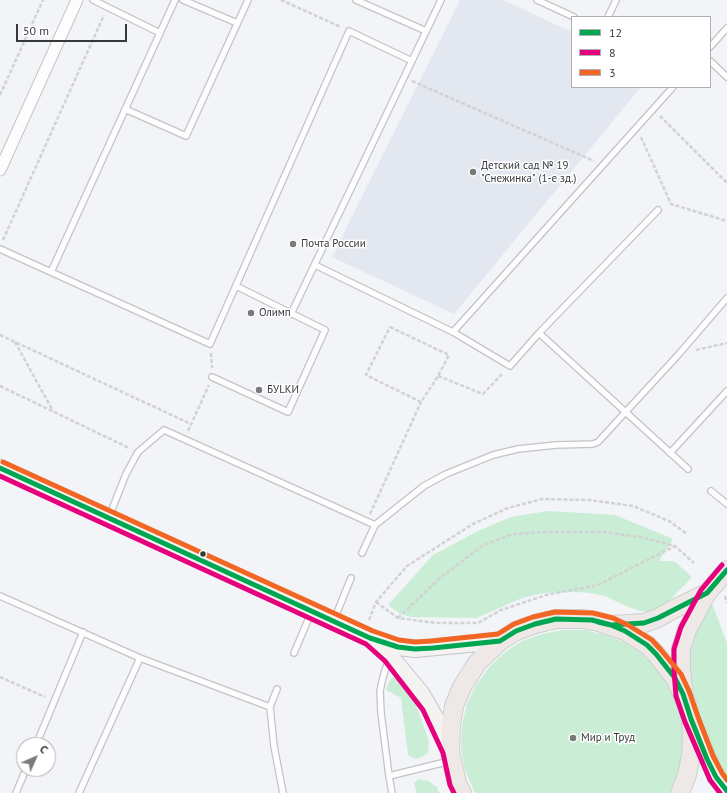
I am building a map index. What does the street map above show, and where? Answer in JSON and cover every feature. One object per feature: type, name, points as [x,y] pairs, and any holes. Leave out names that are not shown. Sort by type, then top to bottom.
[{"type":"main road","points":[[683,694],[681,649],[687,630],[707,593],[727,570]]},
{"type":"main road","points":[[611,625],[644,623],[658,618],[707,593]]},
{"type":"main road","points":[[462,792],[457,783],[451,756],[452,718],[454,706],[462,687],[477,662],[500,642],[516,631],[556,619],[583,619],[611,625],[625,631],[647,645],[665,663],[676,678],[683,694],[690,719],[692,736],[691,756],[687,775],[680,793]]},
{"type":"street","points":[[0,170],[77,0]]},
{"type":"street","points":[[0,468],[370,638],[398,647],[416,649],[500,642]]},
{"type":"street","points":[[370,638],[390,656],[429,706],[451,756]]},
{"type":"street","points":[[690,719],[716,777],[727,791]]},
{"type":"lane","points":[[94,0],[160,33]]},
{"type":"lane","points":[[51,272],[175,0]]},
{"type":"lane","points":[[182,0],[237,23]]},
{"type":"lane","points":[[125,109],[186,136],[248,0]]},
{"type":"lane","points":[[356,0],[426,31]]},
{"type":"lane","points":[[291,314],[441,0]]},
{"type":"lane","points":[[608,16],[616,0]]},
{"type":"lane","points":[[541,1],[572,16]]},
{"type":"lane","points":[[711,46],[727,28]]},
{"type":"lane","points":[[0,247],[51,272],[210,344],[349,31],[412,61]]},
{"type":"lane","points":[[711,62],[727,77]]},
{"type":"lane","points":[[453,332],[672,88]]},
{"type":"lane","points":[[315,265],[453,332],[510,366],[539,333],[658,210]]},
{"type":"lane","points":[[212,377],[288,412],[325,330],[236,286]]},
{"type":"lane","points":[[362,553],[375,525],[424,486],[452,471],[493,455],[518,449],[556,445],[593,444],[598,442],[679,354],[727,298]]},
{"type":"lane","points":[[539,333],[688,469]]},
{"type":"lane","points":[[670,453],[727,391]]},
{"type":"lane","points":[[108,517],[124,478],[138,452],[164,430],[375,525]]},
{"type":"lane","points":[[711,491],[727,504]]},
{"type":"lane","points":[[333,622],[351,578]]},
{"type":"lane","points":[[0,596],[140,658],[270,707]]},
{"type":"lane","points":[[294,653],[312,612]]},
{"type":"lane","points":[[39,737],[83,632]]},
{"type":"lane","points":[[390,656],[380,691],[381,713],[392,793]]},
{"type":"lane","points":[[79,793],[140,658]]},
{"type":"lane","points":[[277,689],[270,707],[274,746],[283,793]]},
{"type":"lane","points":[[389,776],[451,756]]},
{"type":"lane","points":[[16,793],[23,777]]},
{"type":"path","points":[[0,95],[43,0]]},
{"type":"path","points":[[281,0],[349,31]]},
{"type":"path","points":[[0,247],[108,7]]},
{"type":"path","points":[[404,77],[603,166]]},
{"type":"path","points":[[653,108],[727,183]]},
{"type":"path","points":[[637,128],[671,204],[727,221]]},
{"type":"path","points":[[366,522],[421,402],[438,376],[449,355],[390,327],[366,375],[421,402]]},
{"type":"path","points":[[0,335],[191,424]]},
{"type":"path","points":[[14,342],[54,412]]},
{"type":"path","points":[[679,354],[727,343]]},
{"type":"path","points":[[184,439],[212,377],[210,344]]},
{"type":"path","points":[[438,376],[483,394],[510,366]]},
{"type":"path","points":[[0,386],[138,452]]},
{"type":"path","points":[[369,620],[376,602],[408,566],[473,524],[508,508],[542,499],[589,500],[632,506],[669,521],[687,534]]},
{"type":"path","points":[[398,618],[440,578],[482,546],[512,534],[546,532],[603,532],[640,537],[675,546],[694,563]]},
{"type":"path","points":[[376,602],[398,618],[437,623],[478,623],[501,610],[546,595],[598,585],[675,546]]},
{"type":"path","points":[[0,677],[54,701]]},
{"type":"shaded area","name":"Детский сад № 19 \"Снежинка\" (1-е зд.)","points":[[460,0],[503,0],[571,32],[571,88],[640,88],[454,314],[332,257]]},
{"type":"green space","points":[[548,511],[615,515],[673,539],[659,561],[674,561],[692,577],[662,607],[652,612],[640,611],[605,596],[577,592],[544,593],[522,598],[477,618],[410,617],[399,613],[388,605],[433,555],[478,531],[511,517]]},
{"type":"green space","points":[[710,598],[727,643],[727,777],[715,757],[699,720],[690,689],[688,651],[694,632]]},
{"type":"green space","points":[[563,630],[585,630],[606,635],[625,643],[643,655],[658,670],[670,688],[678,708],[683,729],[683,750],[680,766],[670,793],[475,793],[464,768],[461,747],[462,725],[467,704],[476,685],[491,665],[504,653],[522,641],[542,634]]},
{"type":"green space","points":[[393,677],[400,682],[415,702],[429,741],[428,753],[416,759],[408,755],[401,698],[386,690]]},
{"type":"green space","points":[[419,779],[428,781],[437,787],[439,793],[417,793],[414,783]]},
{"type":"transit line","name":"3","points":[[3,462],[373,631],[399,640],[415,642],[432,641],[498,634],[514,624],[533,617],[555,612],[593,613],[613,618],[628,625],[652,640],[681,674],[689,691],[713,756],[727,780]]},
{"type":"transit line","name":"12","points":[[0,468],[370,638],[398,647],[415,649],[433,648],[500,641],[516,631],[535,624],[556,619],[592,620],[611,625],[625,631],[647,645],[675,678],[683,694],[707,759],[716,777],[727,791]]},
{"type":"transit line","name":"8","points":[[0,476],[366,644],[385,661],[423,710],[443,753],[450,785],[454,793]]},
{"type":"transit line","name":"8","points":[[720,793],[710,780],[685,722],[676,696],[674,649],[681,627],[701,590],[722,565]]},
{"type":"transit line","name":"12","points":[[598,622],[611,625],[644,623],[658,618],[707,593],[727,570]]},
{"type":"place","name":"Детский сад № 19 \"Снежинка\" (1-е зд.)","points":[[473,172]]},
{"type":"place","name":"Почта России","points":[[293,244]]},
{"type":"place","name":"Олимп","points":[[251,313]]},
{"type":"place","name":"БУLКИ","points":[[259,390]]},
{"type":"place","name":"Мир и Труд","points":[[573,738]]}]
